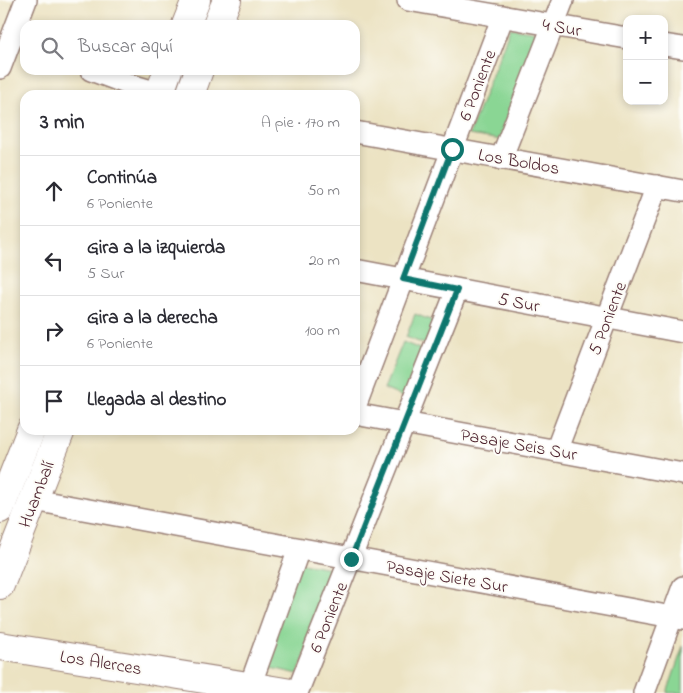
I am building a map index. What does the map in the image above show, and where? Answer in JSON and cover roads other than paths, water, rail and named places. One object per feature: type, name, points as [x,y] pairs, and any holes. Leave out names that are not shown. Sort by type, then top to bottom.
[{"type":"street","points":[[0,68],[26,0]]},
{"type":"street","points":[[188,20],[196,0]]},
{"type":"street","points":[[219,20],[227,0]]},
{"type":"street","name":"4 Sur","points":[[408,0],[623,37]]},
{"type":"street","points":[[502,159],[563,0]]},
{"type":"street","name":"6 Poniente","points":[[360,394],[503,16]]},
{"type":"street","points":[[668,46],[683,48]]},
{"type":"street","points":[[105,75],[132,85],[163,88]]},
{"type":"street","points":[[192,90],[198,75]]},
{"type":"street","name":"Los Boldos","points":[[360,133],[683,191]]},
{"type":"street","name":"5 Poniente","points":[[556,451],[657,186]]},
{"type":"street","name":"5 Sur","points":[[360,271],[683,332]]},
{"type":"street","name":"6 Poniente","points":[[298,693],[457,290]]},
{"type":"street","name":"Pasaje Seis Sur","points":[[360,415],[683,474]]},
{"type":"street","name":"Huambalí","points":[[0,509],[29,435]]},
{"type":"street","name":"Huambalí","points":[[0,585],[59,435]]},
{"type":"street","name":"Pasaje Siete Sur","points":[[34,500],[678,618]]},
{"type":"street","points":[[250,686],[299,550]]},
{"type":"street","points":[[644,693],[678,618],[683,587]]},
{"type":"street","name":"Los Alerces","points":[[0,646],[291,693]]}]
